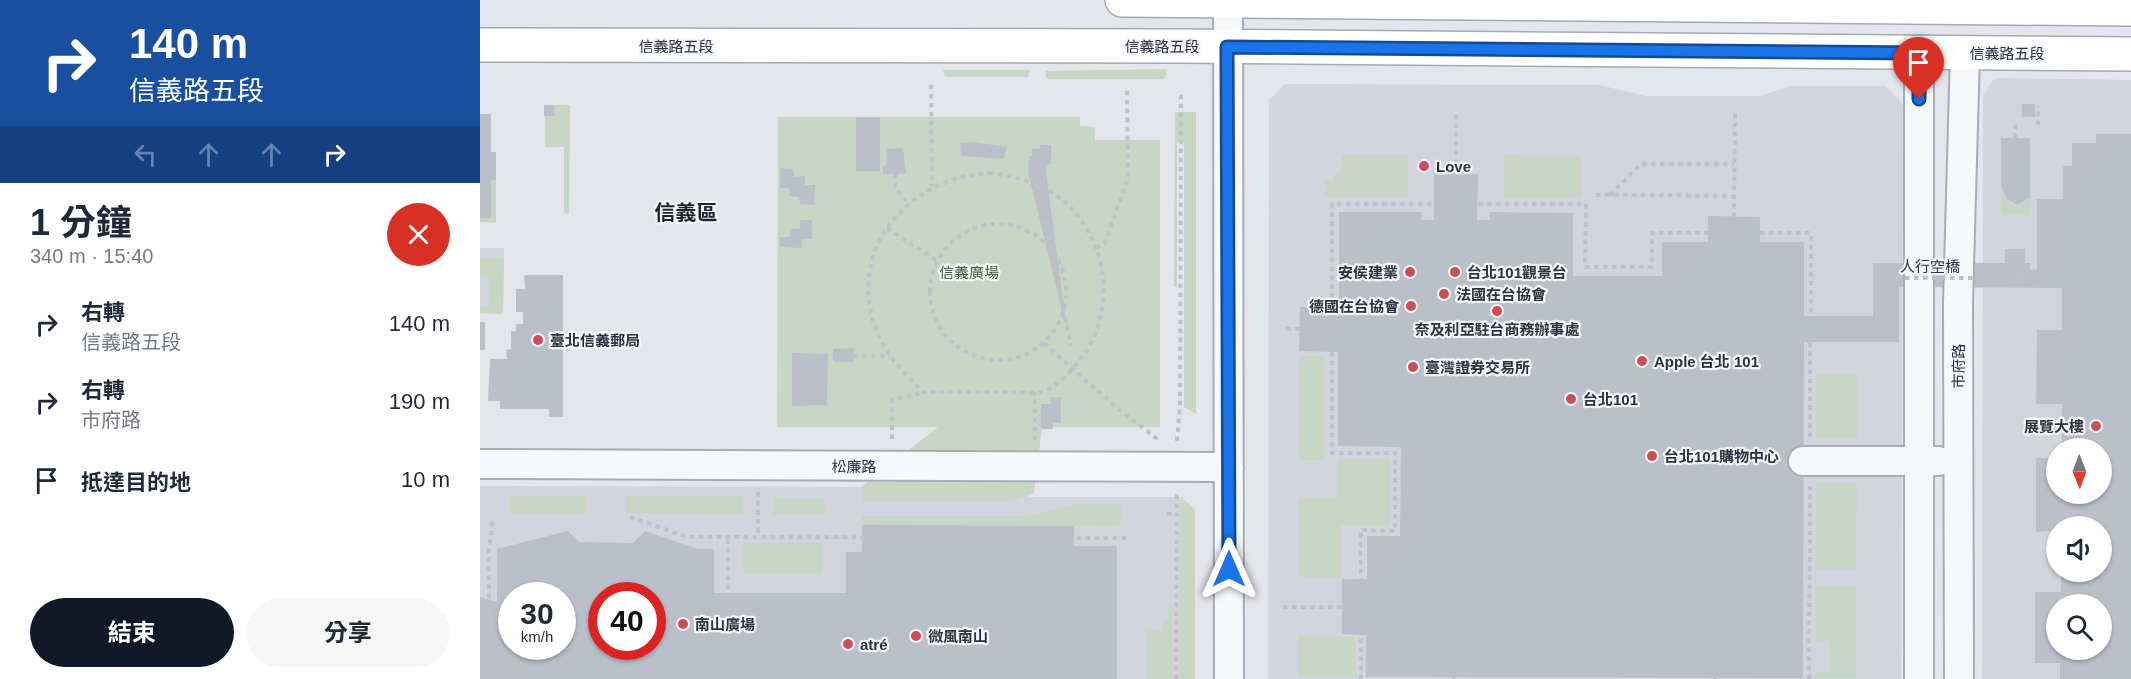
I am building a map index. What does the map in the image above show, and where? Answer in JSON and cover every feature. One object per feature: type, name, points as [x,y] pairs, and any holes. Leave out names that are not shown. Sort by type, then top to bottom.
[{"type":"main road","points":[[1122,0],[2131,9]]},
{"type":"main road","name":"信義路五段","points":[[480,45],[1227,47],[2131,54]]},
{"type":"street","points":[[1227,1],[1229,679]]},
{"type":"street","points":[[1919,53],[1919,679]]},
{"type":"street","name":"市府路","points":[[1959,679],[1958,291],[1965,53]]},
{"type":"street","name":"松廉路","points":[[480,464],[1172,457],[1229,466]]},
{"type":"street","points":[[1807,461],[1958,461]]},
{"type":"path","points":[[931,85],[932,186]]},
{"type":"path","points":[[1096,248],[1106,243],[1128,178],[1127,88]]},
{"type":"path","points":[[1176,679],[1176,514],[1172,457],[1180,405],[1181,94]]},
{"type":"path","points":[[2038,106],[2038,125]]},
{"type":"path","points":[[1734,217],[1735,113]]},
{"type":"path","points":[[1456,114],[1456,173]]},
{"type":"path","points":[[2014,138],[2015,125]]},
{"type":"path","points":[[1610,195],[1641,164],[1734,164]]},
{"type":"path","points":[[895,174],[895,187],[908,203]]},
{"type":"path","points":[[892,446],[892,400],[923,392],[1043,392],[1074,368],[1094,337],[1102,311],[1104,284],[1096,248],[1076,214],[1062,200],[1037,185],[1009,175],[969,174],[932,186],[908,203],[887,228],[874,255],[869,294],[877,332],[890,356],[923,392]]},
{"type":"path","points":[[1037,185],[1071,346]]},
{"type":"path","points":[[1596,195],[1734,196]]},
{"type":"path","points":[[1332,307],[1332,204],[1434,204]]},
{"type":"path","points":[[1478,204],[1586,204],[1586,267],[1652,267],[1652,233],[1708,233]]},
{"type":"path","points":[[991,224],[1008,225],[1025,230],[1050,248],[1061,264],[1066,281],[1064,310],[1055,330],[1044,343],[1029,352],[996,360],[964,351],[950,340],[932,311],[931,278],[937,261],[946,247],[959,236],[975,228],[991,224]]},
{"type":"path","points":[[887,228],[937,261]]},
{"type":"path","points":[[1760,233],[1811,233],[1811,316]]},
{"type":"path","name":"人行空橋","points":[[1804,330],[1886,330],[1886,278],[2037,278]]},
{"type":"path","points":[[1286,329],[1300,329]]},
{"type":"path","points":[[1809,679],[1807,461],[1810,342]]},
{"type":"path","points":[[1044,343],[1172,457]]},
{"type":"path","points":[[1332,352],[1332,453],[1395,453],[1395,531],[1361,530],[1361,579]]},
{"type":"path","points":[[853,356],[890,356]]},
{"type":"path","points":[[1035,392],[1035,447]]},
{"type":"path","points":[[1035,407],[1041,407]]},
{"type":"path","points":[[758,492],[758,537]]},
{"type":"path","points":[[1167,514],[1176,514]]},
{"type":"path","points":[[489,679],[489,549],[493,517]]},
{"type":"path","points":[[630,517],[687,537],[1129,538]]},
{"type":"path","points":[[728,537],[728,679]]},
{"type":"path","points":[[1283,607],[1342,607]]},
{"type":"path","points":[[1361,634],[1361,679]]},
{"type":"path","points":[[489,642],[497,642]]},
{"type":"shaded area","points":[[1999,78],[2131,80],[2131,679],[1982,679],[1983,96],[1993,80]]},
{"type":"shaded area","name":"台北101","points":[[1285,84],[1599,85],[1646,96],[1760,96],[1791,86],[1886,86],[1903,104],[1901,679],[1268,679],[1269,100]]},
{"type":"shaded area","points":[[480,248],[504,248],[503,314],[480,313]]},
{"type":"shaded area","points":[[1053,338],[1034,492],[1029,497],[1182,497],[1195,510],[1195,679],[480,679],[480,486],[862,487]]},
{"type":"green space","points":[[1165,69],[1167,75],[1164,79],[1048,79],[1045,75],[1046,71]]},
{"type":"green space","points":[[943,70],[1030,70],[1028,77],[945,77]]},
{"type":"green space","points":[[554,105],[570,105],[569,214],[564,213],[564,147],[545,147],[545,116],[555,116]]},
{"type":"green space","points":[[1175,112],[1196,112],[1196,414],[1184,407],[1184,142],[1177,142],[1177,287],[1174,287]]},
{"type":"green space","name":"信義廣場","points":[[778,117],[1080,117],[1080,126],[1095,127],[1095,140],[1160,140],[1160,427],[1042,427],[1034,492],[1014,501],[862,501],[862,487],[938,427],[777,427]]},
{"type":"green space","points":[[1342,155],[1408,155],[1408,197],[1325,197],[1325,180],[1334,180],[1334,174],[1341,173]]},
{"type":"green space","points":[[1504,155],[1581,156],[1581,198],[1504,198]]},
{"type":"green space","points":[[491,180],[496,180],[496,223],[480,222],[480,218],[491,218]]},
{"type":"green space","points":[[2001,185],[2012,204],[2017,205],[2030,197],[2030,215],[2001,215]]},
{"type":"green space","points":[[480,258],[504,258],[503,314],[480,313],[480,307],[490,306],[490,277],[480,276]]},
{"type":"green space","points":[[1299,356],[1324,356],[1324,460],[1299,460]]},
{"type":"green space","points":[[1816,374],[1857,374],[1857,438],[1816,438]]},
{"type":"green space","points":[[1338,459],[1390,459],[1390,525],[1341,525],[1341,578],[1299,577],[1299,498],[1338,498]]},
{"type":"green space","points":[[1816,483],[1857,483],[1856,569],[1816,569]]},
{"type":"green space","points":[[510,496],[586,496],[586,514],[510,513]]},
{"type":"green space","points":[[626,496],[743,496],[742,514],[626,513]]},
{"type":"green space","points":[[773,498],[825,499],[825,515],[773,515]]},
{"type":"green space","points":[[1081,503],[1122,503],[1122,522],[1117,526],[862,525],[862,516],[1028,516]]},
{"type":"green space","points":[[1180,503],[1188,503],[1195,510],[1195,679],[1180,679]]},
{"type":"green space","points":[[743,543],[822,543],[822,573],[743,573]]},
{"type":"green space","points":[[1816,586],[1856,586],[1856,678],[1815,678],[1815,672],[1829,672],[1829,641],[1816,641]]},
{"type":"green space","points":[[1173,602],[1173,679],[1147,679],[1147,630],[1163,630],[1163,622],[1168,621],[1168,608]]},
{"type":"green space","points":[[1298,636],[1355,637],[1355,677],[1298,676]]},
{"type":"building","points":[[2022,104],[2035,104],[2035,117],[2022,117]]},
{"type":"building","points":[[544,105],[554,105],[555,116],[544,116]]},
{"type":"building","points":[[480,114],[491,114],[491,152],[496,152],[496,180],[491,180],[491,218],[480,218]]},
{"type":"building","points":[[856,117],[880,117],[880,171],[856,171]]},
{"type":"building","name":"台北101","points":[[2096,134],[2131,134],[2131,679],[2060,679],[2060,663],[2035,663],[2035,592],[2061,592],[2061,582],[2112,582],[2112,516],[2046,516],[2046,532],[2036,532],[2036,458],[2046,458],[2046,504],[2112,504],[2112,438],[2062,438],[2062,404],[2036,404],[2037,330],[2062,330],[2062,288],[1899,287],[1899,342],[1804,342],[1803,678],[1366,677],[1366,635],[1342,634],[1342,579],[1367,579],[1367,536],[1400,536],[1401,447],[1338,446],[1338,352],[1299,351],[1300,307],[1339,307],[1339,212],[1422,212],[1421,220],[1434,220],[1434,173],[1478,174],[1477,220],[1490,220],[1490,212],[1573,213],[1573,276],[1662,276],[1662,242],[1708,242],[1708,216],[1760,217],[1760,242],[1804,242],[1804,316],[1873,316],[1873,263],[2005,263],[2005,249],[2025,249],[2025,263],[2030,263],[2030,269],[2037,270],[2037,199],[2063,199],[2063,166],[2072,166],[2072,143],[2096,143]]},
{"type":"building","points":[[2001,138],[2030,138],[2030,197],[2017,205],[2007,199],[2001,185]]},
{"type":"building","points":[[973,142],[1007,147],[1004,159],[961,156],[960,143]]},
{"type":"building","points":[[1040,145],[1051,145],[1051,164],[1046,165],[1046,172],[1067,330],[1028,172],[1032,149],[1040,149]]},
{"type":"building","points":[[903,148],[906,174],[883,174],[887,149]]},
{"type":"building","points":[[780,168],[793,169],[794,177],[805,176],[805,185],[815,185],[814,205],[800,204],[799,197],[789,196],[789,188],[780,188]]},
{"type":"building","points":[[800,220],[812,220],[812,239],[802,239],[802,248],[780,247],[780,237],[790,237],[790,229],[800,229]]},
{"type":"building","name":"臺北信義郵局","points":[[524,275],[563,275],[563,417],[549,417],[549,409],[500,409],[500,401],[488,401],[490,359],[507,359],[506,350],[511,349],[511,331],[516,331],[516,324],[523,324],[523,312],[516,312],[516,289],[525,289]]},
{"type":"building","points":[[480,322],[485,322],[485,350],[480,350]]},
{"type":"building","points":[[854,348],[853,362],[833,362],[833,349]]},
{"type":"building","points":[[792,353],[828,354],[827,405],[792,406]]},
{"type":"building","points":[[1051,397],[1061,397],[1061,423],[1053,423],[1053,429],[1041,429],[1041,404],[1051,404]]},
{"type":"building","name":"微風南山","points":[[862,525],[1074,526],[1074,546],[1117,546],[1117,679],[480,679],[480,597],[497,602],[497,549],[568,531],[579,542],[633,543],[645,531],[698,549],[714,549],[714,593],[846,593],[846,552],[862,552]]},
{"type":"place","name":"Love","points":[[1424,166]]},
{"type":"place","name":"安侯建業","points":[[1410,272]]},
{"type":"place","name":"台北101觀景台","points":[[1455,272]]},
{"type":"place","name":"法國在台協會","points":[[1444,294]]},
{"type":"place","name":"德國在台協會","points":[[1411,306]]},
{"type":"place","name":"奈及利亞駐台商務辦事處","points":[[1497,311]]},
{"type":"place","name":"臺北信義郵局","points":[[538,340]]},
{"type":"place","name":"Apple 台北 101","points":[[1642,361]]},
{"type":"place","name":"臺灣證券交易所","points":[[1413,367]]},
{"type":"place","name":"台北101","points":[[1571,399]]},
{"type":"place","name":"展覽大樓","points":[[2096,426]]},
{"type":"place","name":"台北101購物中心","points":[[1652,456]]},
{"type":"place","name":"南山廣場","points":[[683,624]]},
{"type":"place","name":"微風南山","points":[[916,636]]},
{"type":"place","name":"atré","points":[[848,644]]},
{"type":"district","name":"信義區","points":[[686,212]]},
{"type":"route","points":[[1229,569],[1227,47],[1919,53],[1919,99]]}]
